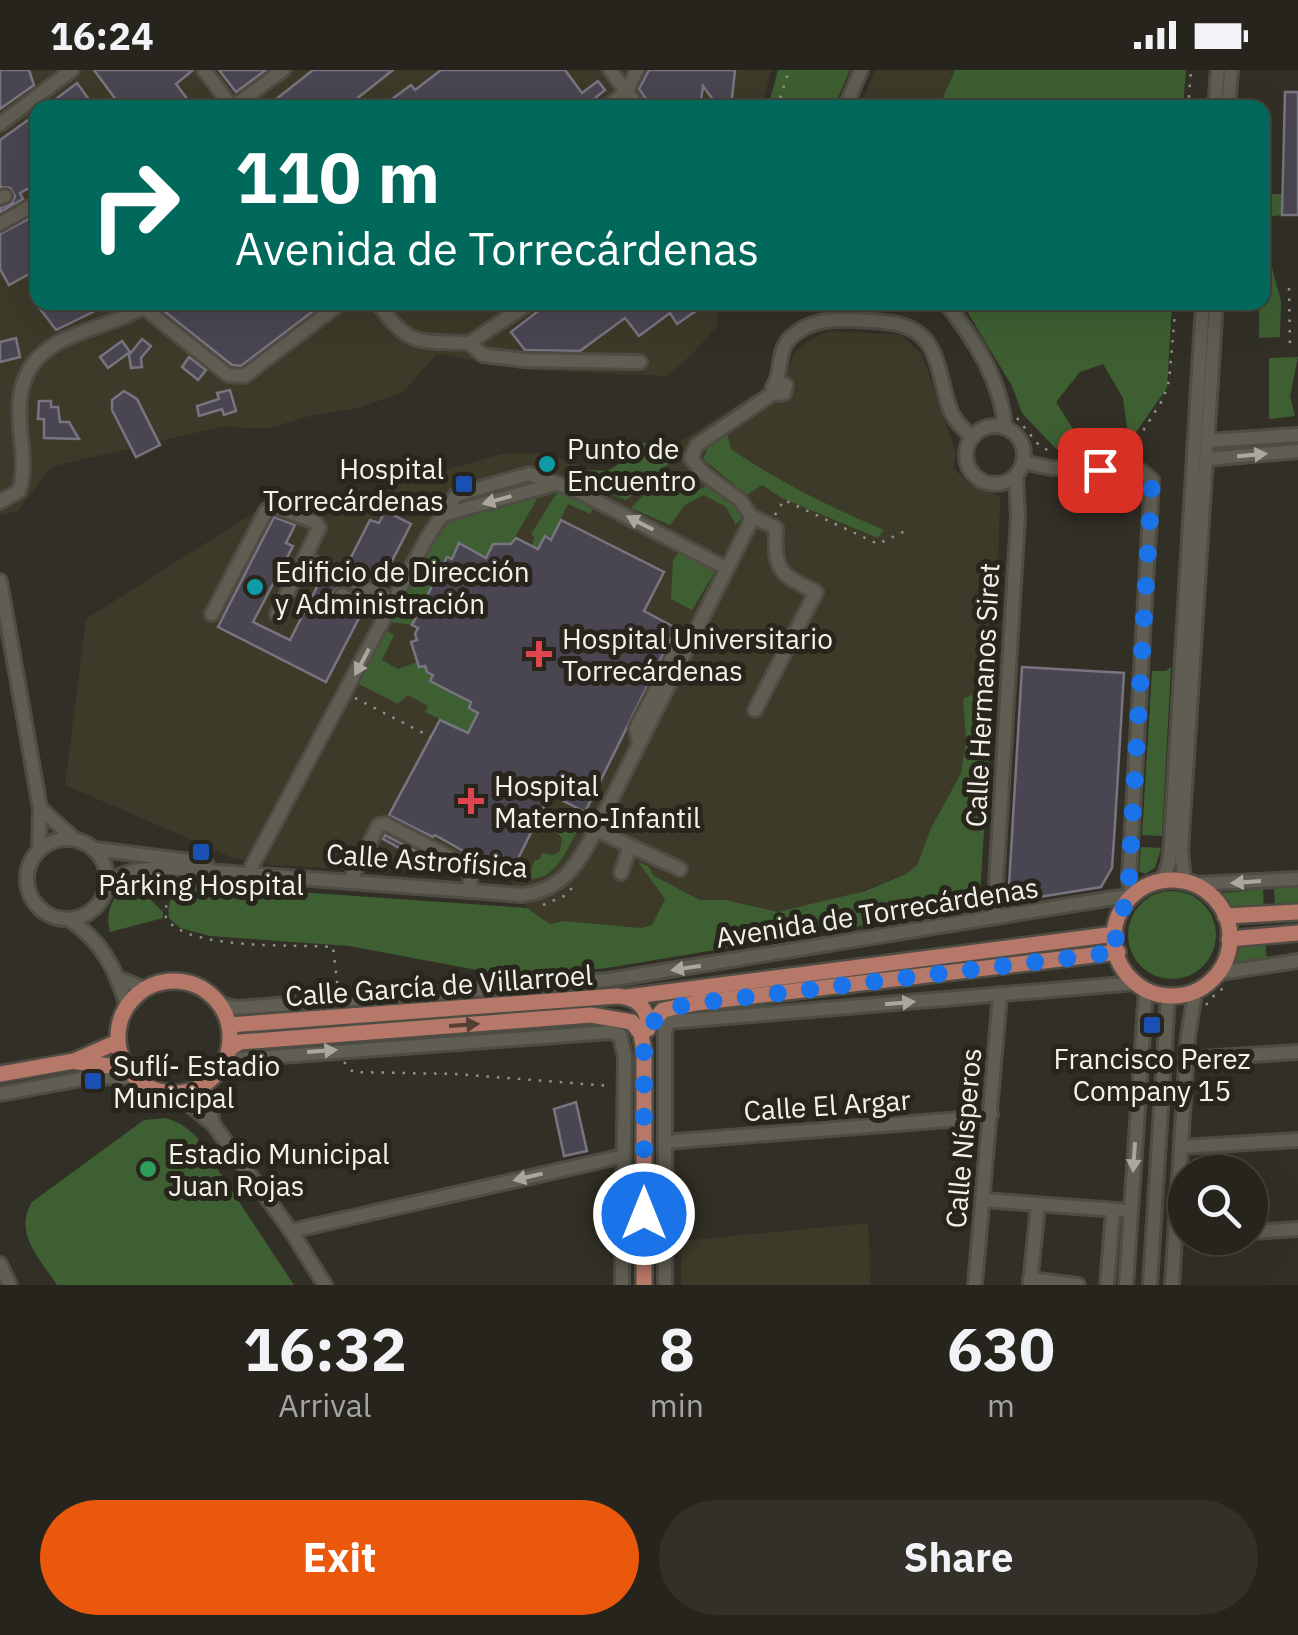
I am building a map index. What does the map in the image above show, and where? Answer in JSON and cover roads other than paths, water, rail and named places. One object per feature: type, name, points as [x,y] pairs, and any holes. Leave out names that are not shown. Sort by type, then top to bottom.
[{"type":"main road","points":[[1162,879],[1189,882],[1214,898],[1225,916],[1229,939],[1219,973],[1195,992],[1168,996],[1141,987],[1118,952],[1115,934],[1129,899],[1162,879]]},
{"type":"main road","points":[[1225,916],[1298,912]]},
{"type":"main road","points":[[1229,939],[1298,933]]},
{"type":"main road","name":"Avenida de Torrecárdenas","points":[[628,996],[1115,934]]},
{"type":"main road","points":[[590,1016],[1118,952]]},
{"type":"main road","points":[[74,1061],[130,1073],[161,1092],[176,1094],[206,1083],[227,1054],[229,1026],[220,1005],[194,984],[178,981],[145,988],[127,1006],[118,1030],[118,1042],[130,1073]]},
{"type":"main road","name":"Calle García de Villarroel","points":[[229,1026],[628,996],[643,1008]]},
{"type":"main road","points":[[644,1285],[644,1052],[663,1010],[696,1003]]},
{"type":"main road","points":[[643,1008],[657,1026]]},
{"type":"main road","name":"Calle García de Villarroel","points":[[227,1054],[240,1042],[590,1016],[632,1022],[644,1052]]},
{"type":"main road","points":[[0,1074],[74,1061],[118,1042]]},
{"type":"street","points":[[42,100],[72,70]]},
{"type":"street","points":[[204,70],[228,100]]},
{"type":"street","points":[[242,100],[283,70]]},
{"type":"street","points":[[610,70],[633,100]]},
{"type":"street","points":[[615,100],[627,91],[637,70]]},
{"type":"street","points":[[848,100],[861,70]]},
{"type":"street","points":[[1216,100],[1218,70]]},
{"type":"street","points":[[1229,100],[1231,70]]},
{"type":"street","points":[[0,124],[30,108]]},
{"type":"street","points":[[0,224],[30,207]]},
{"type":"street","points":[[0,502],[19,492],[24,474],[20,404],[24,376],[39,356],[68,338],[135,310]]},
{"type":"street","points":[[153,310],[228,375],[244,376],[331,310]]},
{"type":"street","points":[[382,310],[396,330],[418,341],[469,343],[519,310]]},
{"type":"street","points":[[951,310],[993,376],[1006,427],[1021,441],[1023,462],[1016,477],[1000,485],[977,479],[966,460],[972,437],[984,428],[1006,427]]},
{"type":"street","points":[[1162,879],[1171,844],[1203,310]]},
{"type":"street","points":[[1215,310],[1181,844],[1189,882],[1298,879]]},
{"type":"street","points":[[755,710],[816,592],[781,572],[776,564],[776,528],[751,516],[740,500],[704,474],[691,458],[697,445],[776,386],[777,366],[788,340],[818,321],[838,319],[902,325],[916,331],[936,356],[950,410],[972,437]]},
{"type":"street","points":[[469,343],[483,355],[524,360],[640,362]]},
{"type":"street","points":[[1207,441],[1298,435]]},
{"type":"street","points":[[1207,459],[1298,452]]},
{"type":"street","points":[[1023,462],[1050,468],[1141,471],[1150,476],[1129,899]]},
{"type":"street","points":[[252,866],[456,495],[528,474],[573,489],[726,568]]},
{"type":"street","name":"Calle Hermanos Siret","points":[[994,917],[1018,517],[1016,477]]},
{"type":"street","points":[[212,614],[272,506],[315,522],[319,528],[277,614]]},
{"type":"street","name":"Calle Astrofísica","points":[[107,886],[114,878],[138,870],[166,868],[522,894],[543,892],[570,874],[596,830],[751,516]]},
{"type":"street","points":[[306,558],[394,602]]},
{"type":"street","points":[[0,581],[40,808],[39,850]]},
{"type":"street","points":[[342,596],[359,604],[367,589]]},
{"type":"street","points":[[40,808],[73,838],[94,848],[104,861],[107,886],[88,914],[51,916],[30,894],[27,879],[32,860],[39,850],[56,840],[73,838]]},
{"type":"street","points":[[350,880],[373,832],[386,824],[469,867],[471,890]]},
{"type":"street","points":[[596,830],[680,870]]},
{"type":"street","points":[[621,873],[630,846]]},
{"type":"street","name":"Calle Astrofísica","points":[[94,848],[252,866],[285,875]]},
{"type":"street","name":"Avenida de Torrecárdenas","points":[[634,976],[1112,898],[1129,899]]},
{"type":"street","points":[[94,936],[96,906]]},
{"type":"street","points":[[69,918],[94,936],[118,978],[127,1006]]},
{"type":"street","points":[[1219,973],[1298,961]]},
{"type":"street","name":"Calle García de Villarroel","points":[[220,1005],[257,1006],[634,976]]},
{"type":"street","points":[[118,978],[145,988]]},
{"type":"street","points":[[665,1285],[665,1142],[657,1026],[1000,994],[1141,987],[1126,1285]]},
{"type":"street","points":[[1181,1155],[1190,1006],[1195,992]]},
{"type":"street","name":"Calle Nísperos","points":[[975,1285],[1000,994]]},
{"type":"street","points":[[1150,1285],[1168,996]]},
{"type":"street","name":"Calle García de Villarroel","points":[[227,1054],[620,1034],[624,1047],[623,1156]]},
{"type":"street","points":[[1186,1059],[1298,1052]]},
{"type":"street","points":[[0,1094],[130,1073]]},
{"type":"street","points":[[206,1083],[213,1124]]},
{"type":"street","points":[[176,1094],[213,1124],[325,1285]]},
{"type":"street","name":"Calle El Argar","points":[[665,1142],[986,1118],[991,1114]]},
{"type":"street","points":[[1181,1147],[1298,1140]]},
{"type":"street","points":[[291,1231],[623,1156],[622,1285]]},
{"type":"street","points":[[984,1200],[1130,1211]]},
{"type":"street","points":[[1038,1205],[1030,1282],[1078,1285]]},
{"type":"street","points":[[1107,1285],[1113,1211]]},
{"type":"street","points":[[1268,1231],[1298,1229]]},
{"type":"street","points":[[1172,1285],[1177,1255]]},
{"type":"street","points":[[0,1264],[10,1285]]},
{"type":"place","name":"Punto de Encuentro","points":[[547,464]]},
{"type":"place","name":"Hospital Torrecárdenas","points":[[464,484]]},
{"type":"place","name":"Edificio de Dirección y Administración","points":[[255,587]]},
{"type":"place","name":"Hospital Universitario Torrecárdenas","points":[[539,654]]},
{"type":"place","name":"Hospital Materno-Infantil","points":[[471,801]]},
{"type":"place","name":"Párking Hospital","points":[[201,852]]},
{"type":"place","name":"Francisco Perez Company 15","points":[[1152,1025]]},
{"type":"place","name":"Suflí- Estadio Municipal","points":[[93,1081]]},
{"type":"place","name":"Estadio Municipal Juan Rojas","points":[[148,1169]]}]
